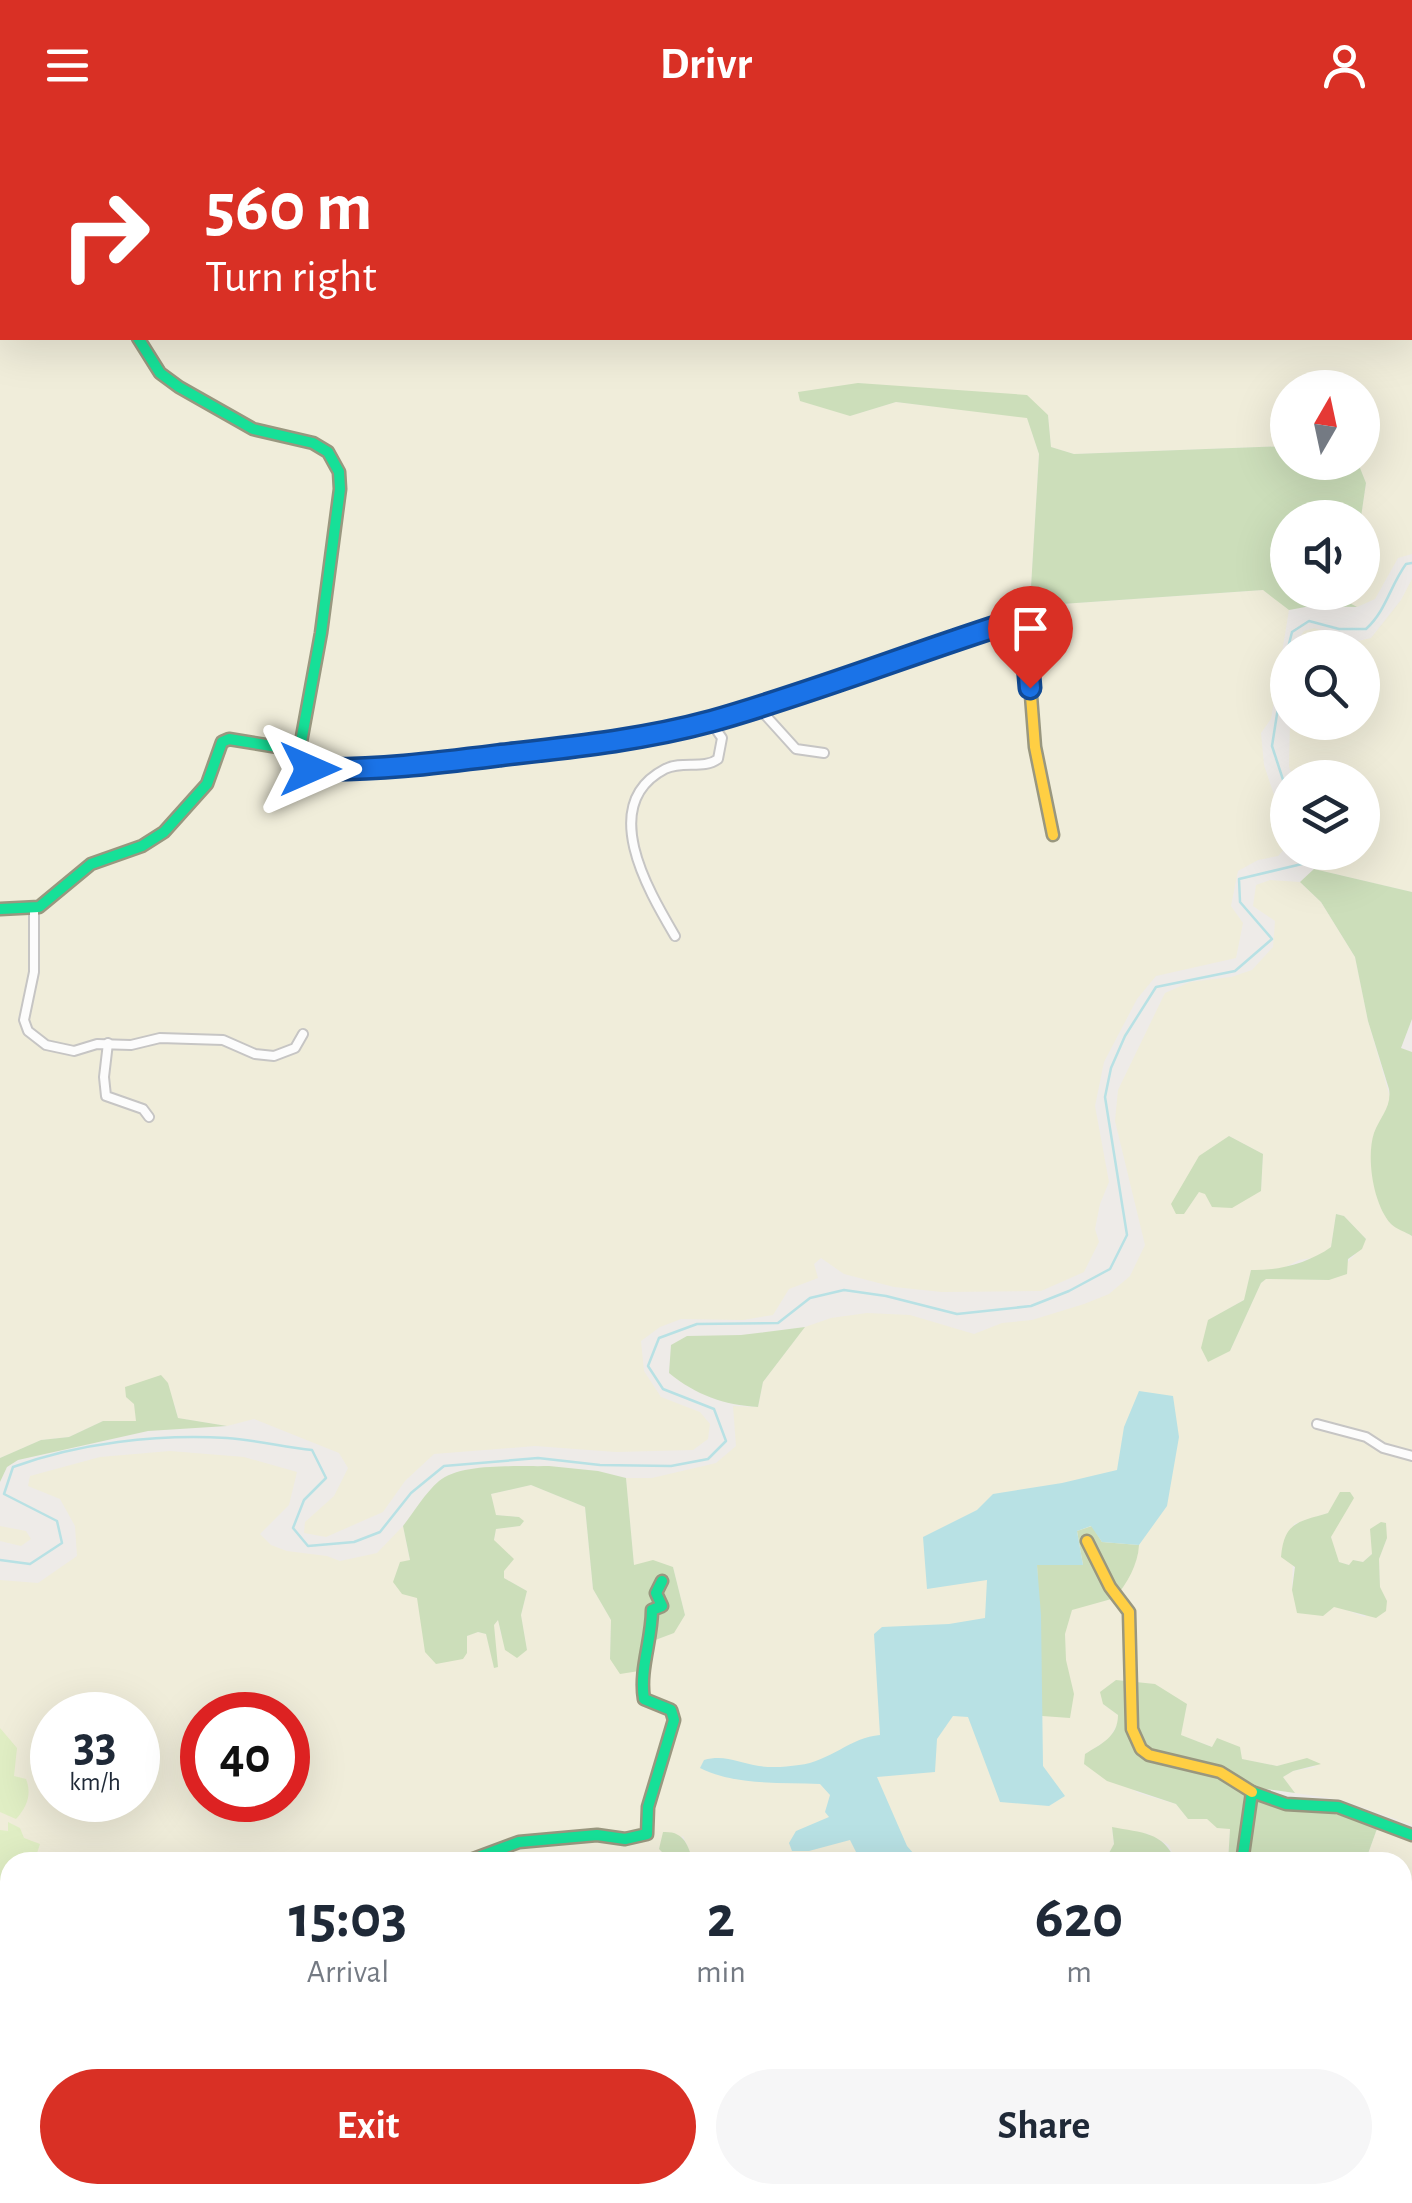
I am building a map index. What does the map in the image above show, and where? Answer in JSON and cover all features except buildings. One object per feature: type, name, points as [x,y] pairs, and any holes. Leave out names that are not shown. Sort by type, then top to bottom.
[{"type":"street","points":[[139,340],[164,378],[253,429],[314,444],[328,452],[339,472],[321,633],[301,742],[296,750]]},
{"type":"street","points":[[296,750],[302,764],[310,769],[369,769],[621,742],[710,722],[1017,620],[1025,628],[1035,747],[1053,835]]},
{"type":"street","points":[[758,707],[796,749],[824,753]]},
{"type":"street","points":[[674,936],[647,887],[630,812],[641,790],[662,770],[676,765],[710,765],[718,759],[722,738],[710,722]]},
{"type":"street","points":[[0,909],[34,909],[50,901],[92,864],[142,846],[164,832],[207,784],[222,742],[240,740],[296,750]]},
{"type":"street","points":[[34,909],[34,972],[24,1011],[28,1032],[38,1042],[67,1051],[108,1043],[131,1046],[160,1038],[223,1040],[256,1054],[274,1056],[294,1048],[303,1034]]},
{"type":"street","points":[[108,1043],[106,1096],[143,1109],[150,1117]]},
{"type":"street","points":[[1317,1424],[1366,1437],[1384,1448],[1412,1456]]},
{"type":"street","points":[[1087,1540],[1110,1587],[1130,1612],[1132,1722],[1136,1742],[1149,1755],[1220,1772],[1252,1792],[1286,1804],[1351,1810],[1412,1834]]},
{"type":"street","points":[[492,1852],[519,1842],[597,1835],[625,1839],[647,1834],[650,1798],[674,1720],[672,1710],[644,1699],[641,1687],[652,1636],[652,1610],[662,1606],[656,1593],[662,1582]]},
{"type":"street","points":[[1243,1852],[1252,1792]]},
{"type":"shaded area","points":[[0,340],[1412,340],[1412,554],[1398,558],[1380,590],[1380,500],[1364,500],[1365,480],[1380,480],[1380,370],[1270,370],[1270,447],[1074,454],[1051,447],[1048,415],[858,383],[849,416],[896,402],[1027,417],[1039,454],[1031,587],[1040,601],[1062,604],[1264,590],[1270,595],[1270,610],[1289,610],[1286,630],[1270,630],[1270,720],[1261,733],[1270,783],[1270,858],[1238,871],[1231,906],[1243,923],[1236,958],[1156,976],[1137,999],[1104,1062],[1095,1106],[1109,1182],[1095,1229],[1099,1242],[1084,1272],[1041,1291],[942,1292],[894,1287],[844,1274],[821,1258],[814,1264],[818,1278],[789,1289],[773,1315],[743,1320],[681,1319],[660,1327],[641,1341],[644,1371],[661,1397],[700,1412],[710,1424],[708,1439],[693,1450],[616,1452],[535,1446],[434,1454],[405,1481],[383,1512],[326,1537],[304,1533],[305,1522],[334,1496],[348,1468],[339,1453],[254,1419],[227,1426],[178,1418],[174,1403],[134,1404],[137,1421],[103,1421],[69,1437],[41,1440],[0,1458]]},
{"type":"shaded area","points":[[1412,579],[1412,892],[1318,870],[1380,870],[1380,760],[1289,760],[1290,740],[1380,740],[1377,630]]},
{"type":"shaded area","points":[[1270,880],[1300,882],[1321,902],[1355,957],[1391,1101],[1375,1131],[1391,1224],[1412,1236],[1412,1825],[1342,1800],[1295,1793],[1283,1777],[1317,1767],[1295,1762],[1277,1766],[1241,1759],[1217,1739],[1213,1747],[1180,1735],[1187,1704],[1103,1704],[1118,1715],[1118,1723],[1109,1739],[1085,1754],[1138,1793],[1176,1804],[1188,1819],[1207,1819],[1230,1829],[1229,1852],[1172,1852],[1169,1845],[1148,1834],[1112,1828],[1114,1845],[1110,1852],[690,1852],[683,1836],[659,1849],[662,1852],[0,1852],[0,1580],[38,1583],[77,1556],[75,1526],[60,1499],[28,1486],[30,1476],[100,1457],[170,1451],[244,1457],[297,1472],[289,1505],[260,1534],[271,1545],[340,1561],[377,1553],[403,1526],[421,1616],[465,1644],[467,1636],[486,1634],[495,1668],[494,1625],[498,1620],[501,1635],[527,1650],[521,1615],[527,1591],[504,1578],[494,1540],[496,1529],[520,1526],[519,1517],[495,1515],[491,1494],[531,1485],[585,1507],[593,1589],[611,1620],[610,1659],[639,1671],[642,1645],[673,1633],[685,1615],[673,1567],[634,1566],[626,1478],[652,1478],[716,1463],[736,1446],[733,1406],[758,1407],[763,1382],[805,1327],[831,1318],[867,1313],[910,1315],[974,1334],[1002,1323],[1032,1320],[1084,1304],[1109,1294],[1130,1276],[1145,1245],[1115,1121],[1118,1090],[1165,993],[1190,982],[1252,970],[1273,947],[1275,921],[1253,906],[1256,885]],"holes":[[[1229,1136],[1263,1154],[1261,1191],[1199,1192],[1184,1213]],[[1336,1214],[1344,1216],[1366,1239],[1354,1256],[1329,1280],[1267,1278],[1261,1283],[1230,1351],[1208,1321],[1245,1299],[1251,1270],[1278,1271],[1299,1260],[1318,1257],[1331,1247]],[[1328,1513],[1334,1557],[1349,1565],[1354,1560],[1363,1562],[1372,1554],[1373,1540],[1387,1538],[1379,1559],[1380,1588],[1365,1617],[1292,1590],[1294,1524]]]},
{"type":"shaded area","points":[[0,1526],[26,1531],[31,1539],[21,1546],[0,1541]]},
{"type":"shaded area","points":[[1378,1826],[1412,1838],[1412,1852],[1369,1852]]},
{"type":"green space","points":[[858,383],[1027,395],[1048,415],[1051,447],[1074,454],[1270,447],[1270,480],[1365,480],[1364,500],[1270,500],[1270,595],[1263,590],[1062,604],[1040,601],[1031,587],[1039,454],[1027,418],[896,402],[850,416],[800,401],[798,392]]},
{"type":"green space","points":[[1318,870],[1412,892],[1412,1019],[1401,1048],[1412,1052],[1412,1236],[1391,1224],[1376,1193],[1372,1143],[1387,1107],[1389,1089],[1368,1021],[1355,957],[1321,902],[1300,882]]},
{"type":"green space","points":[[1229,1136],[1263,1154],[1261,1191],[1232,1208],[1212,1207],[1205,1194],[1199,1192],[1184,1214],[1176,1214],[1171,1204],[1199,1156]]},
{"type":"green space","points":[[1336,1214],[1344,1216],[1366,1239],[1362,1249],[1348,1259],[1347,1274],[1329,1280],[1266,1279],[1230,1351],[1208,1362],[1201,1348],[1208,1320],[1244,1300],[1251,1270],[1293,1265],[1331,1247]]},
{"type":"green space","points":[[805,1327],[763,1382],[758,1407],[711,1398],[669,1373],[671,1345],[687,1336],[741,1335]]},
{"type":"green space","points":[[161,1375],[168,1383],[178,1418],[227,1426],[148,1431],[18,1460],[7,1467],[0,1482],[0,1458],[41,1440],[69,1437],[103,1421],[136,1421],[134,1404],[126,1397],[125,1387]]},
{"type":"green space","points":[[549,1466],[626,1478],[634,1565],[653,1560],[673,1567],[685,1615],[674,1633],[642,1645],[639,1671],[620,1674],[610,1659],[611,1620],[593,1589],[585,1507],[531,1485],[491,1494],[496,1515],[524,1521],[520,1526],[496,1529],[494,1540],[514,1559],[504,1571],[504,1578],[527,1591],[521,1615],[527,1650],[517,1658],[505,1650],[498,1620],[494,1625],[498,1667],[494,1668],[486,1634],[478,1632],[467,1636],[463,1659],[436,1664],[425,1652],[417,1598],[402,1594],[393,1582],[400,1562],[410,1560],[403,1526],[429,1491],[449,1475],[491,1467]]},
{"type":"green space","points":[[1340,1492],[1350,1492],[1354,1498],[1331,1537],[1339,1562],[1363,1562],[1372,1554],[1370,1529],[1386,1523],[1387,1538],[1379,1559],[1386,1611],[1376,1618],[1334,1607],[1323,1616],[1297,1613],[1292,1590],[1295,1567],[1281,1557],[1289,1530],[1328,1513]]},
{"type":"green space","points":[[1092,1526],[1102,1542],[1139,1545],[1137,1560],[1115,1598],[1072,1610],[1065,1634],[1074,1694],[1070,1718],[1042,1716],[1037,1564],[1083,1565],[1077,1531]]},
{"type":"green space","points":[[1116,1680],[1155,1684],[1187,1704],[1181,1735],[1212,1747],[1217,1738],[1240,1747],[1242,1759],[1277,1766],[1307,1758],[1321,1764],[1283,1777],[1295,1793],[1259,1788],[1244,1796],[1238,1852],[1229,1852],[1230,1829],[1217,1828],[1207,1819],[1188,1819],[1176,1804],[1107,1781],[1084,1764],[1085,1754],[1107,1739],[1117,1723],[1118,1715],[1103,1704],[1100,1692]]},
{"type":"green space","points":[[0,1728],[17,1748],[14,1776],[26,1779],[29,1790],[16,1819],[0,1812]]},
{"type":"green space","points":[[1256,1799],[1290,1810],[1324,1811],[1378,1826],[1369,1852],[1248,1852]]},
{"type":"green space","points":[[8,1822],[20,1828],[24,1838],[40,1844],[37,1852],[0,1852],[0,1830],[8,1831]]},
{"type":"green space","points":[[1112,1827],[1158,1839],[1171,1852],[1110,1852],[1114,1844]]},
{"type":"green space","points":[[663,1832],[670,1832],[681,1837],[690,1852],[662,1852],[659,1849]]},
{"type":"water","points":[[1139,1391],[1173,1396],[1179,1437],[1167,1506],[1139,1545],[1102,1542],[1091,1526],[1077,1531],[1083,1565],[1037,1565],[1043,1766],[1065,1796],[1049,1806],[1000,1802],[968,1717],[953,1716],[937,1739],[935,1772],[877,1777],[912,1852],[856,1852],[850,1840],[809,1851],[792,1851],[789,1843],[796,1831],[829,1817],[825,1812],[830,1795],[820,1784],[744,1780],[700,1768],[704,1760],[719,1758],[764,1767],[810,1763],[859,1740],[880,1735],[874,1634],[882,1627],[985,1618],[987,1580],[927,1589],[923,1537],[977,1510],[993,1494],[1117,1470],[1124,1427]]},
{"type":"waterway","points":[[1295,630],[1309,621],[1339,629],[1366,629],[1406,564],[1412,563]]},
{"type":"waterway","points":[[1273,740],[1277,760]]},
{"type":"waterway","points":[[0,1560],[30,1564],[62,1543],[57,1521],[4,1494],[13,1467],[64,1452],[145,1439],[200,1437],[312,1450],[326,1478],[304,1500],[293,1528],[308,1546],[354,1542],[380,1532],[411,1493],[444,1466],[538,1458],[600,1465],[671,1466],[708,1459],[726,1441],[714,1409],[663,1389],[648,1366],[659,1338],[697,1324],[778,1323],[810,1298],[844,1290],[957,1314],[1031,1306],[1110,1269],[1127,1235],[1105,1097],[1111,1068],[1125,1036],[1156,987],[1235,971],[1272,939],[1240,902],[1239,879],[1277,870]]},
{"type":"traffic: fast","points":[[139,340],[160,373],[179,387],[253,429],[313,443],[328,452],[339,472],[321,633],[301,742],[296,750]]},
{"type":"traffic: fast","points":[[0,909],[39,907],[91,864],[142,846],[164,832],[207,784],[222,742],[229,739],[296,750],[305,767],[340,772],[639,739],[782,700],[1017,620],[1025,628],[1029,670]]},
{"type":"traffic: fast","points":[[492,1852],[519,1842],[597,1835],[625,1839],[647,1834],[648,1807],[674,1720],[671,1710],[644,1699],[643,1688],[652,1610],[662,1606],[656,1593],[662,1581]]},
{"type":"traffic: fast","points":[[1243,1852],[1252,1792],[1286,1804],[1338,1807],[1412,1835]]},
{"type":"traffic: slow","points":[[1029,670],[1035,747],[1053,835]]},
{"type":"traffic: slow","points":[[1087,1541],[1110,1587],[1129,1612],[1132,1729],[1141,1749],[1149,1755],[1220,1772],[1252,1792]]},
{"type":"route","points":[[310,769],[436,763],[641,738],[710,722],[824,687],[1017,620],[1025,628],[1030,688]]}]
